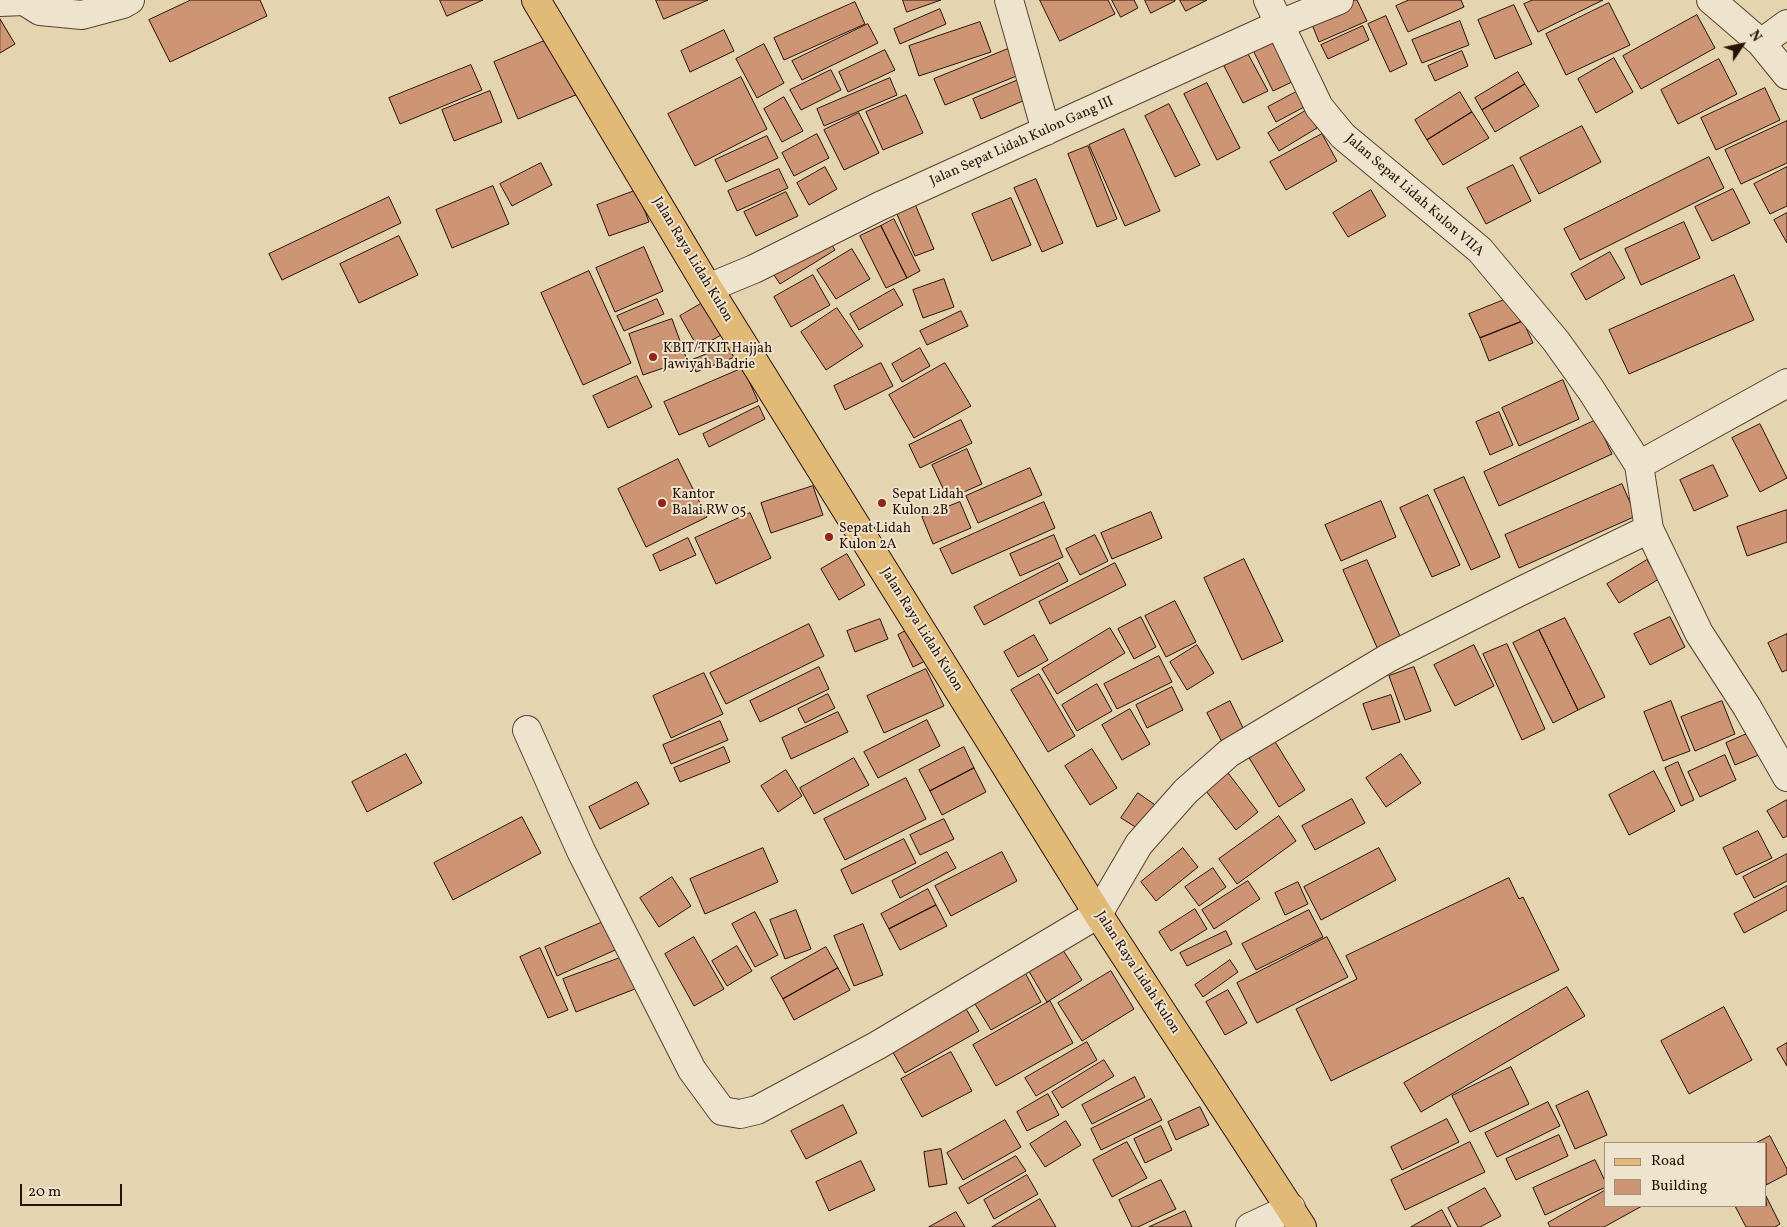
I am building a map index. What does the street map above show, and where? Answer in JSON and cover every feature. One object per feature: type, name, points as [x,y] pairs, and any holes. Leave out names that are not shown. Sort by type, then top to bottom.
[{"type":"main road","name":"Jalan Raya Lidah Kulon","points":[[536,0],[708,288],[1098,914],[1296,1218]]},
{"type":"street","points":[[0,2],[24,1],[40,11],[82,15],[130,0]]},
{"type":"street","points":[[1009,0],[1046,131]]},
{"type":"street","name":"Jalan Sepat Lidah Kulon VIIA","points":[[1268,0],[1319,107],[1343,136],[1480,250],[1556,341],[1591,390],[1639,465],[1649,529],[1699,633],[1747,707],[1787,777]]},
{"type":"street","name":"Jalan Sepat Lidah Kulon Gang III","points":[[708,288],[754,269],[880,206],[1280,24],[1339,0]]},
{"type":"street","points":[[1711,0],[1761,43],[1787,75]]},
{"type":"street","points":[[1761,43],[1787,24]]},
{"type":"street","points":[[1639,465],[1787,383]]},
{"type":"street","points":[[527,730],[581,851],[687,1061],[722,1111],[740,1114],[757,1110],[878,1045],[1098,914],[1139,844],[1186,792],[1229,753],[1388,658],[1649,529]]},
{"type":"street","points":[[1250,1227],[1296,1218]]},
{"type":"building","points":[[191,0],[260,0],[267,16],[170,62],[149,20]]},
{"type":"building","points":[[440,0],[483,0],[447,16]]},
{"type":"building","points":[[656,0],[708,0],[664,19]]},
{"type":"building","points":[[903,0],[941,0],[907,12]]},
{"type":"building","points":[[1040,0],[1108,0],[1115,14],[1060,41]]},
{"type":"building","points":[[1112,0],[1134,0],[1138,8],[1121,17]]},
{"type":"building","points":[[1145,0],[1175,0],[1175,1],[1151,13]]},
{"type":"building","points":[[1180,0],[1207,0],[1186,11]]},
{"type":"building","points":[[1347,0],[1357,0],[1367,21],[1319,42],[1309,17]]},
{"type":"building","points":[[1409,0],[1461,0],[1464,7],[1408,32],[1396,6]]},
{"type":"building","points":[[1533,0],[1603,0],[1538,32],[1524,4]]},
{"type":"building","points":[[855,2],[865,24],[784,60],[774,38]]},
{"type":"building","points":[[1609,3],[1630,45],[1566,75],[1546,34]]},
{"type":"building","points":[[1514,5],[1532,44],[1495,59],[1478,20]]},
{"type":"building","points":[[940,9],[946,24],[900,44],[894,29]]},
{"type":"building","points":[[1697,15],[1715,48],[1641,89],[1623,56]]},
{"type":"building","points":[[1386,16],[1407,64],[1390,72],[1368,24]]},
{"type":"building","points":[[0,19],[15,44],[0,53]]},
{"type":"building","points":[[1460,21],[1469,45],[1422,63],[1412,40]]},
{"type":"building","points":[[980,22],[991,52],[919,76],[909,46]]},
{"type":"building","points":[[868,24],[878,43],[802,80],[792,61]]},
{"type":"building","points":[[1363,26],[1369,40],[1328,59],[1321,45]]},
{"type":"building","points":[[724,30],[734,51],[690,72],[681,51]]},
{"type":"building","points":[[1273,34],[1296,80],[1273,91],[1251,46]]},
{"type":"building","points":[[554,37],[578,94],[518,119],[494,62]]},
{"type":"building","points":[[764,44],[784,83],[757,98],[736,59]]},
{"type":"building","points":[[1008,49],[1019,75],[945,105],[934,79]]},
{"type":"building","points":[[885,50],[895,70],[848,92],[839,72]]},
{"type":"building","points":[[1462,51],[1468,66],[1435,81],[1428,66]]},
{"type":"building","points":[[1248,54],[1268,91],[1243,103],[1224,66]]},
{"type":"building","points":[[1614,58],[1633,92],[1596,113],[1578,79]]},
{"type":"building","points":[[1719,59],[1737,94],[1678,124],[1661,90]]},
{"type":"building","points":[[471,65],[482,90],[400,124],[389,98]]},
{"type":"building","points":[[831,70],[841,90],[801,110],[790,90]]},
{"type":"building","points":[[1518,72],[1525,84],[1482,110],[1475,98]]},
{"type":"building","points":[[741,77],[767,129],[695,166],[668,114]]},
{"type":"building","points":[[890,78],[897,95],[824,126],[817,109]]},
{"type":"building","points":[[1023,78],[1032,97],[981,119],[973,99]]},
{"type":"building","points":[[1207,83],[1240,148],[1217,160],[1184,94]]},
{"type":"building","points":[[1525,84],[1539,106],[1495,132],[1482,110]]},
{"type":"building","points":[[1765,88],[1780,120],[1716,150],[1701,118]]},
{"type":"building","points":[[490,91],[502,122],[454,141],[442,110]]},
{"type":"building","points":[[1298,91],[1306,106],[1276,122],[1268,107]]},
{"type":"building","points":[[1460,92],[1472,112],[1427,140],[1415,120]]},
{"type":"building","points":[[906,95],[923,133],[883,150],[866,112]]},
{"type":"building","points":[[784,97],[803,131],[782,142],[764,109]]},
{"type":"building","points":[[1169,104],[1200,165],[1175,177],[1145,116]]},
{"type":"building","points":[[1307,110],[1317,128],[1279,151],[1268,133]]},
{"type":"building","points":[[1472,112],[1489,138],[1443,165],[1427,140]]},
{"type":"building","points":[[859,113],[879,153],[844,170],[824,130]]},
{"type":"building","points":[[1787,121],[1787,163],[1741,184],[1725,150]]},
{"type":"building","points":[[1582,126],[1601,162],[1539,194],[1520,158]]},
{"type":"building","points":[[1124,129],[1160,211],[1125,226],[1089,145]]},
{"type":"building","points":[[817,134],[829,158],[794,176],[782,153]]},
{"type":"building","points":[[1322,134],[1337,161],[1286,190],[1270,162]]},
{"type":"building","points":[[767,136],[778,158],[726,182],[715,160]]},
{"type":"building","points":[[1088,146],[1117,219],[1097,227],[1068,154]]},
{"type":"building","points":[[1709,157],[1724,188],[1580,260],[1564,229]]},
{"type":"building","points":[[541,163],[552,185],[512,206],[500,184]]},
{"type":"building","points":[[1513,165],[1531,201],[1486,224],[1467,188]]},
{"type":"building","points":[[825,167],[837,189],[809,205],[797,183]]},
{"type":"building","points":[[1787,167],[1787,206],[1770,214],[1754,184]]},
{"type":"building","points":[[779,169],[788,188],[737,211],[728,191]]},
{"type":"building","points":[[1036,179],[1063,243],[1042,252],[1014,188]]},
{"type":"building","points":[[493,186],[509,224],[452,248],[436,210]]},
{"type":"building","points":[[1733,189],[1750,223],[1712,241],[1695,207]]},
{"type":"building","points":[[637,190],[649,222],[609,236],[597,205]]},
{"type":"building","points":[[1371,190],[1386,216],[1348,237],[1333,213]]},
{"type":"building","points":[[786,192],[798,216],[756,236],[744,212]]},
{"type":"building","points":[[389,197],[401,223],[282,280],[269,254]]},
{"type":"building","points":[[1011,198],[1031,245],[992,261],[972,214]]},
{"type":"building","points":[[915,204],[934,249],[915,256],[896,212]]},
{"type":"building","points":[[1787,213],[1787,243],[1774,220]]},
{"type":"building","points":[[894,219],[920,271],[907,278],[881,226]]},
{"type":"building","points":[[1684,222],[1700,258],[1641,285],[1625,249]]},
{"type":"building","points":[[881,226],[907,278],[886,288],[860,236]]},
{"type":"building","points":[[825,234],[835,250],[780,284],[770,269]]},
{"type":"building","points":[[399,236],[418,275],[359,303],[340,264]]},
{"type":"building","points":[[644,247],[663,291],[615,312],[596,268]]},
{"type":"building","points":[[852,249],[870,279],[836,299],[817,270]]},
{"type":"building","points":[[1610,252],[1625,278],[1586,300],[1571,274]]},
{"type":"building","points":[[589,271],[631,363],[583,385],[541,293]]},
{"type":"building","points":[[813,275],[830,305],[791,327],[774,297]]},
{"type":"building","points":[[1734,275],[1754,320],[1629,374],[1609,330]]},
{"type":"building","points":[[944,279],[954,307],[923,318],[913,290]]},
{"type":"building","points":[[894,289],[903,305],[859,330],[850,314]]},
{"type":"building","points":[[1514,296],[1523,321],[1480,338],[1469,314]]},
{"type":"building","points":[[657,299],[664,314],[624,331],[617,316]]},
{"type":"building","points":[[704,302],[723,334],[698,348],[680,316]]},
{"type":"building","points":[[837,308],[863,346],[826,370],[801,332]]},
{"type":"building","points":[[961,311],[968,326],[927,345],[920,331]]},
{"type":"building","points":[[672,319],[687,360],[643,375],[629,334]]},
{"type":"building","points":[[1523,321],[1533,343],[1489,361],[1480,338]]},
{"type":"building","points":[[730,345],[735,357],[696,372],[692,360]]},
{"type":"building","points":[[920,348],[930,366],[902,382],[892,364]]},
{"type":"building","points":[[881,363],[893,386],[845,410],[834,386]]},
{"type":"building","points":[[945,363],[971,406],[914,438],[889,395]]},
{"type":"building","points":[[743,368],[758,401],[679,435],[664,402]]},
{"type":"building","points":[[637,376],[652,407],[608,428],[593,396]]},
{"type":"building","points":[[1563,380],[1579,419],[1519,446],[1502,408]]},
{"type":"building","points":[[759,406],[765,419],[709,447],[703,434]]},
{"type":"building","points":[[1499,412],[1513,445],[1490,455],[1476,422]]},
{"type":"building","points":[[961,420],[972,443],[920,468],[909,445]]},
{"type":"building","points":[[1596,420],[1612,454],[1499,506],[1484,472]]},
{"type":"building","points":[[1760,424],[1787,478],[1760,492],[1732,438]]},
{"type":"building","points":[[967,449],[982,484],[948,499],[932,465]]},
{"type":"building","name":"Kantor Balai RW 05","points":[[678,459],[707,517],[646,547],[618,489]]},
{"type":"building","points":[[1713,465],[1728,496],[1694,511],[1680,480]]},
{"type":"building","points":[[1030,468],[1042,495],[978,523],[966,496]]},
{"type":"building","points":[[1464,477],[1500,557],[1471,570],[1434,490]]},
{"type":"building","points":[[1622,484],[1636,516],[1519,568],[1505,535]]},
{"type":"building","points":[[813,486],[823,515],[771,533],[761,503]]},
{"type":"building","points":[[1428,495],[1460,565],[1432,577],[1400,508]]},
{"type":"building","points":[[1381,501],[1396,537],[1341,561],[1325,525]]},
{"type":"building","points":[[960,502],[971,528],[933,544],[922,517]]},
{"type":"building","points":[[1044,502],[1055,528],[952,574],[940,549]]},
{"type":"building","points":[[1787,510],[1787,542],[1747,556],[1737,527]]},
{"type":"building","points":[[1151,512],[1162,538],[1112,559],[1101,533]]},
{"type":"building","points":[[750,513],[771,558],[716,584],[695,538]]},
{"type":"building","points":[[1054,535],[1063,557],[1020,576],[1010,554]]},
{"type":"building","points":[[1095,535],[1108,561],[1080,575],[1066,549]]},
{"type":"building","points":[[688,538],[696,555],[660,571],[653,555]]},
{"type":"building","points":[[847,554],[865,585],[839,600],[821,569]]},
{"type":"building","points":[[1244,559],[1283,641],[1242,660],[1204,578]]},
{"type":"building","points":[[1367,560],[1403,643],[1379,652],[1343,570]]},
{"type":"building","points":[[1647,560],[1659,579],[1619,603],[1607,584]]},
{"type":"building","points":[[1059,563],[1068,581],[984,625],[974,607]]},
{"type":"building","points":[[1115,563],[1126,585],[1050,624],[1039,602]]},
{"type":"building","points":[[1175,601],[1196,642],[1166,657],[1145,616]]},
{"type":"building","points":[[1141,617],[1156,647],[1134,659],[1118,629]]},
{"type":"building","points":[[1670,617],[1685,647],[1650,665],[1634,634]]},
{"type":"building","points":[[1565,618],[1605,697],[1578,710],[1539,630]]},
{"type":"building","points":[[880,619],[888,639],[855,652],[847,631]]},
{"type":"building","points":[[809,624],[824,656],[726,704],[710,673]]},
{"type":"building","points":[[913,627],[929,659],[913,667],[898,635]]},
{"type":"building","points":[[1110,628],[1125,653],[1057,694],[1042,669]]},
{"type":"building","points":[[1539,630],[1578,710],[1553,723],[1513,643]]},
{"type":"building","points":[[1787,634],[1787,670],[1782,672],[1768,643]]},
{"type":"building","points":[[1034,635],[1048,660],[1018,677],[1004,652]]},
{"type":"building","points":[[1507,644],[1545,729],[1522,740],[1483,654]]},
{"type":"building","points":[[1197,645],[1214,673],[1187,690],[1170,662]]},
{"type":"building","points":[[1474,645],[1494,686],[1455,706],[1434,665]]},
{"type":"building","points":[[1159,656],[1172,682],[1117,709],[1104,684]]},
{"type":"building","points":[[819,667],[829,689],[760,722],[750,701]]},
{"type":"building","points":[[1414,667],[1431,711],[1405,720],[1389,676]]},
{"type":"building","points":[[926,669],[944,706],[884,733],[867,696]]},
{"type":"building","points":[[704,673],[723,714],[671,738],[653,696]]},
{"type":"building","points":[[1039,674],[1075,736],[1048,752],[1011,690]]},
{"type":"building","points":[[1097,684],[1112,711],[1077,731],[1062,705]]},
{"type":"building","points":[[1172,687],[1183,710],[1147,728],[1136,705]]},
{"type":"building","points":[[828,694],[835,708],[805,723],[798,709]]},
{"type":"building","points":[[1391,695],[1400,722],[1372,730],[1363,704]]},
{"type":"building","points":[[1230,701],[1244,730],[1222,742],[1207,713]]},
{"type":"building","points":[[1671,701],[1690,751],[1663,761],[1644,712]]},
{"type":"building","points":[[1722,701],[1735,734],[1695,751],[1681,717]]},
{"type":"building","points":[[1130,709],[1150,744],[1122,760],[1102,725]]},
{"type":"building","points":[[838,712],[848,732],[791,759],[782,738]]},
{"type":"building","points":[[927,720],[940,746],[878,778],[864,752]]},
{"type":"building","points":[[720,721],[728,740],[671,764],[663,745]]},
{"type":"building","points":[[1758,729],[1768,751],[1735,765],[1726,743]]},
{"type":"building","points":[[1274,740],[1305,790],[1279,807],[1248,756]]},
{"type":"building","points":[[724,747],[730,762],[680,782],[674,768]]},
{"type":"building","points":[[964,747],[974,768],[930,791],[919,770]]},
{"type":"building","points":[[1092,749],[1117,788],[1090,805],[1065,766]]},
{"type":"building","points":[[406,754],[422,783],[367,812],[352,782]]},
{"type":"building","points":[[1401,754],[1421,783],[1386,807],[1366,778]]},
{"type":"building","points":[[1725,755],[1736,780],[1700,797],[1688,772]]},
{"type":"building","points":[[854,758],[869,785],[814,814],[800,788]]},
{"type":"building","points":[[1678,762],[1694,800],[1681,806],[1665,768]]},
{"type":"building","points":[[974,768],[986,792],[942,815],[930,791]]},
{"type":"building","points":[[1225,769],[1258,812],[1236,830],[1203,787]]},
{"type":"building","points":[[786,770],[802,796],[778,812],[761,786]]},
{"type":"building","points":[[1654,771],[1675,811],[1629,835],[1609,795]]},
{"type":"building","points":[[906,778],[926,819],[845,860],[824,819]]},
{"type":"building","points":[[637,782],[649,804],[600,829],[589,807]]},
{"type":"building","points":[[1138,793],[1161,809],[1145,833],[1121,818]]},
{"type":"building","points":[[1352,799],[1365,823],[1315,850],[1302,826]]},
{"type":"building","points":[[1787,800],[1787,836],[1783,838],[1767,811]]},
{"type":"building","points":[[1279,816],[1296,841],[1237,884],[1219,859]]},
{"type":"building","points":[[522,817],[541,853],[453,900],[434,863]]},
{"type":"building","points":[[944,819],[954,839],[920,855],[910,835]]},
{"type":"building","points":[[1758,831],[1772,858],[1736,875],[1723,848]]},
{"type":"building","points":[[904,839],[916,863],[852,894],[841,870]]},
{"type":"building","points":[[763,848],[778,882],[705,914],[690,879]]},
{"type":"building","points":[[1183,848],[1198,867],[1156,901],[1141,882]]},
{"type":"building","points":[[1379,848],[1396,880],[1321,920],[1304,887]]},
{"type":"building","points":[[947,852],[956,868],[900,898],[892,881]]},
{"type":"building","points":[[1002,852],[1017,881],[951,916],[935,886]]},
{"type":"building","points":[[1787,854],[1787,881],[1754,898],[1743,877]]},
{"type":"building","points":[[1213,868],[1226,887],[1199,906],[1185,887]]},
{"type":"building","points":[[672,877],[691,906],[659,927],[640,898]]},
{"type":"building","points":[[1509,878],[1519,899],[1523,897],[1559,970],[1331,1081],[1296,1009],[1357,979],[1346,956]]},
{"type":"building","points":[[1248,881],[1260,899],[1214,929],[1202,910]]},
{"type":"building","points":[[1298,882],[1308,904],[1285,915],[1275,893]]},
{"type":"building","points":[[1787,886],[1787,910],[1744,933],[1734,914]]},
{"type":"building","points":[[928,889],[936,905],[889,929],[881,914]]},
{"type":"building","points":[[936,905],[947,926],[900,950],[889,929]]},
{"type":"building","points":[[1195,909],[1207,929],[1171,951],[1159,932]]},
{"type":"building","points":[[796,910],[811,949],[785,959],[770,920]]},
{"type":"building","points":[[1309,910],[1323,937],[1256,970],[1242,944]]},
{"type":"building","points":[[755,912],[778,955],[755,967],[732,924]]},
{"type":"building","points":[[610,919],[622,947],[557,976],[545,947]]},
{"type":"building","points":[[863,924],[883,975],[854,986],[834,936]]},
{"type":"building","points":[[1226,931],[1232,944],[1187,966],[1180,953]]},
{"type":"building","points":[[694,937],[724,989],[694,1006],[665,954]]},
{"type":"building","points":[[1327,937],[1348,977],[1257,1023],[1237,983]]},
{"type":"building","points":[[737,946],[752,971],[727,986],[712,961]]},
{"type":"building","points":[[826,947],[838,968],[783,999],[771,978]]},
{"type":"building","points":[[1061,947],[1082,980],[1047,1002],[1027,968]]},
{"type":"building","points":[[540,948],[568,1010],[548,1018],[520,957]]},
{"type":"building","points":[[628,955],[640,987],[576,1012],[563,979]]},
{"type":"building","points":[[1230,960],[1238,972],[1203,997],[1195,985]]},
{"type":"building","points":[[838,968],[850,990],[794,1020],[783,999]]},
{"type":"building","points":[[1023,969],[1041,1002],[991,1030],[972,999]]},
{"type":"building","points":[[1111,971],[1134,1009],[1082,1041],[1058,1003]]},
{"type":"building","points":[[1567,987],[1585,1016],[1421,1112],[1404,1083]]},
{"type":"building","points":[[1228,990],[1247,1023],[1225,1035],[1206,1002]]},
{"type":"building","points":[[1050,1001],[1073,1043],[996,1086],[973,1045]]},
{"type":"building","points":[[962,1002],[979,1031],[905,1073],[888,1044]]},
{"type":"building","points":[[1724,1007],[1752,1060],[1689,1094],[1661,1041]]},
{"type":"building","points":[[1087,1042],[1097,1060],[1036,1096],[1025,1078]]},
{"type":"building","points":[[1787,1043],[1787,1066],[1777,1049]]},
{"type":"building","points":[[951,1052],[972,1091],[922,1117],[901,1079]]},
{"type":"building","points":[[1104,1060],[1114,1076],[1062,1108],[1052,1092]]},
{"type":"building","points":[[1511,1067],[1529,1104],[1470,1132],[1452,1096]]},
{"type":"building","points":[[1135,1077],[1145,1097],[1092,1124],[1082,1105]]},
{"type":"building","points":[[1588,1091],[1607,1135],[1575,1149],[1556,1106]]},
{"type":"building","points":[[1048,1094],[1059,1115],[1027,1131],[1017,1112]]},
{"type":"building","points":[[1151,1099],[1162,1120],[1101,1150],[1091,1129]]},
{"type":"building","points":[[1548,1102],[1560,1126],[1497,1157],[1485,1133]]},
{"type":"building","points":[[843,1105],[857,1133],[806,1159],[791,1131]]},
{"type":"building","points":[[1200,1107],[1209,1125],[1176,1140],[1168,1122]]},
{"type":"building","points":[[1447,1119],[1459,1142],[1402,1170],[1391,1147]]},
{"type":"building","points":[[1005,1120],[1021,1147],[963,1180],[947,1153]]},
{"type":"building","points":[[1066,1121],[1081,1145],[1045,1167],[1030,1144]]},
{"type":"building","points":[[1161,1126],[1172,1150],[1145,1163],[1134,1139]]},
{"type":"building","points":[[1559,1135],[1568,1156],[1516,1180],[1506,1159]]},
{"type":"building","points":[[1770,1136],[1787,1169],[1787,1174],[1767,1184],[1767,1142],[1758,1142]]},
{"type":"building","points":[[1127,1142],[1147,1178],[1112,1197],[1093,1160]]},
{"type":"building","points":[[1470,1142],[1485,1172],[1405,1210],[1391,1180]]},
{"type":"building","points":[[941,1149],[947,1184],[929,1187],[924,1152]]},
{"type":"building","points":[[1016,1156],[1026,1171],[968,1204],[959,1188]]},
{"type":"building","points":[[1595,1160],[1604,1179],[1604,1188],[1545,1215],[1533,1188]]},
{"type":"building","points":[[861,1161],[875,1190],[829,1211],[816,1182]]},
{"type":"building","points":[[1027,1175],[1038,1194],[994,1219],[984,1200]]},
{"type":"building","points":[[1161,1180],[1176,1209],[1138,1227],[1132,1227],[1119,1200]]},
{"type":"building","points":[[1485,1188],[1501,1216],[1480,1227],[1458,1227],[1448,1208]]},
{"type":"building","points":[[1604,1191],[1604,1207],[1640,1207],[1604,1227],[1550,1227],[1548,1223]]},
{"type":"building","points":[[1767,1198],[1780,1224],[1775,1227],[1746,1227],[1736,1207],[1767,1207]]},
{"type":"building","points":[[1040,1199],[1056,1227],[992,1227]]},
{"type":"building","points":[[1442,1210],[1451,1227],[1411,1227]]},
{"type":"building","points":[[1185,1211],[1192,1227],[1149,1227]]},
{"type":"building","points":[[956,1212],[965,1227],[929,1227]]},
{"type":"place","name":"KBIT/TKIT Hajjah Jawiyah Badrie","points":[[653,357]]},
{"type":"place","name":"Kantor Balai RW 05","points":[[662,503]]},
{"type":"place","name":"Sepat Lidah Kulon 2B","points":[[882,503]]},
{"type":"place","name":"Sepat Lidah Kulon 2A","points":[[829,537]]}]
